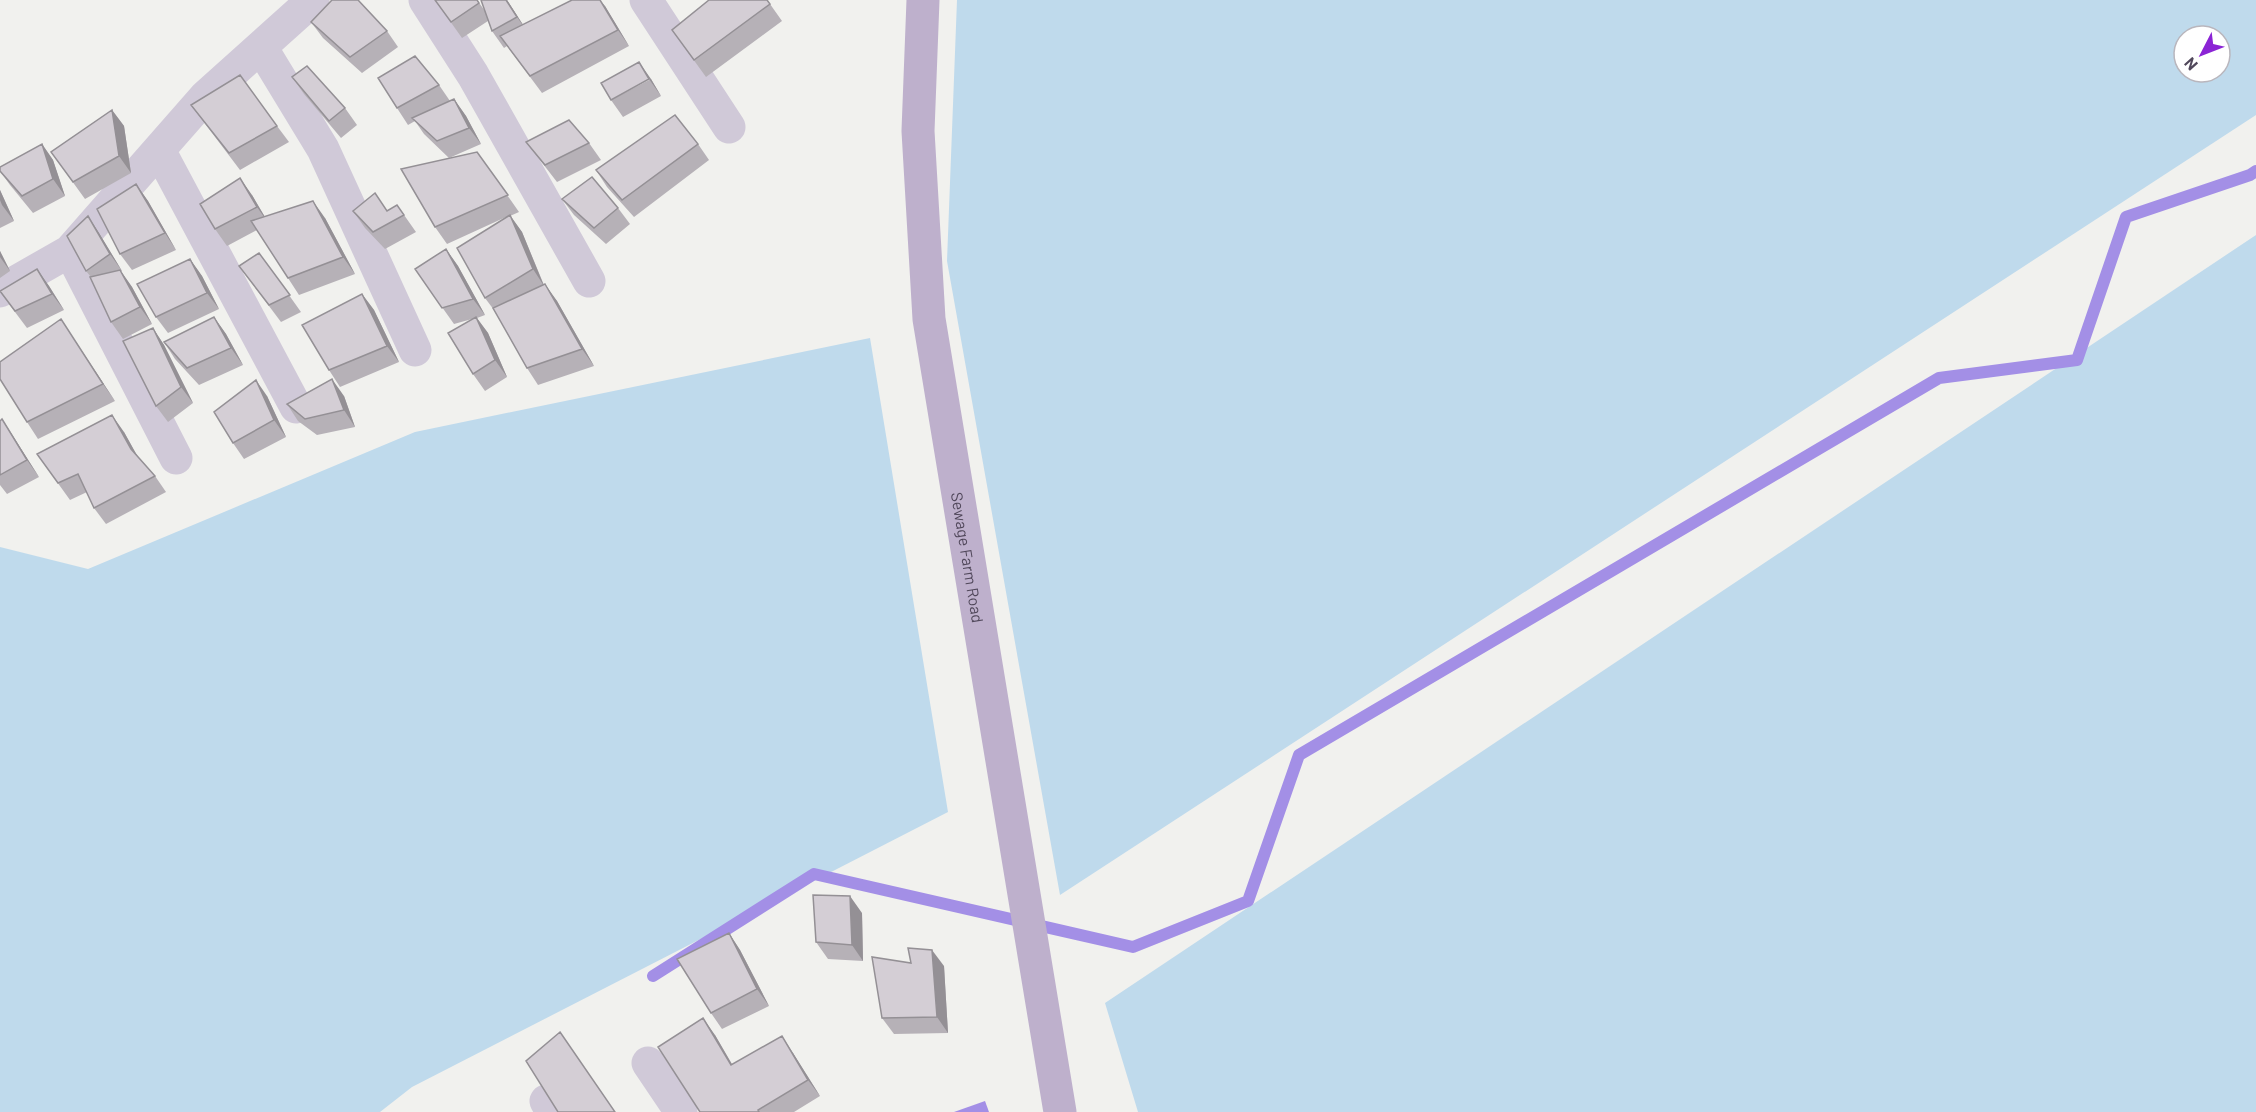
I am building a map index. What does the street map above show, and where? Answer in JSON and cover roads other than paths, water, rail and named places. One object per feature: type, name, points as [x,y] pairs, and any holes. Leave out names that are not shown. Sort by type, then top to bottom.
[{"type":"main road","name":"Sewage Farm Road","points":[[923,0],[918,131],[929,319],[1060,1112]]},
{"type":"street","points":[[0,291],[70,252],[206,96],[313,0]]},
{"type":"street","points":[[425,0],[473,75],[589,281]]},
{"type":"street","points":[[646,0],[729,127]]},
{"type":"street","points":[[261,47],[323,149],[414,350]]},
{"type":"street","points":[[159,150],[296,407]]},
{"type":"street","points":[[70,252],[176,458]]},
{"type":"street","points":[[648,1063],[681,1112]]},
{"type":"waterway","points":[[653,976],[814,874],[1133,947],[1248,901],[1299,755],[1939,378],[2077,360],[2126,217],[2256,171]]}]
